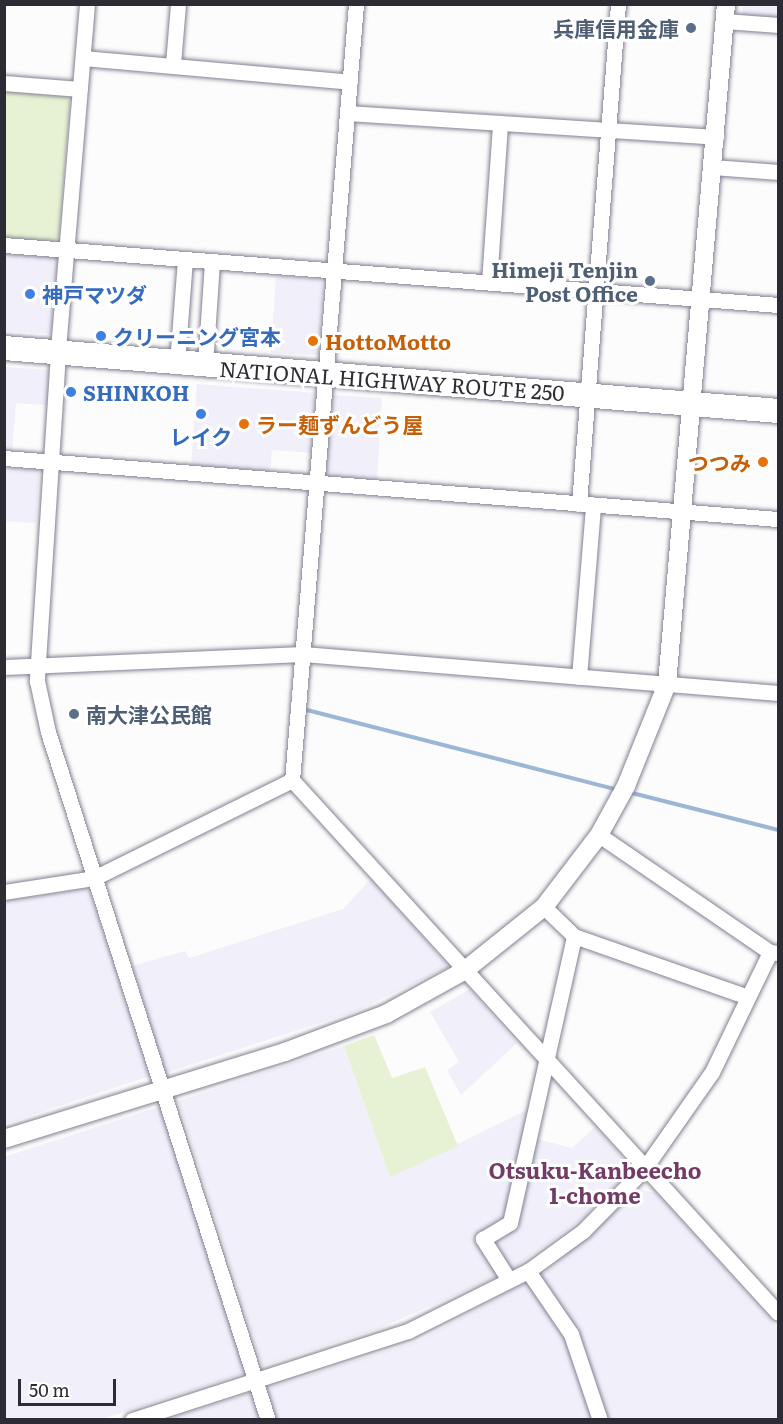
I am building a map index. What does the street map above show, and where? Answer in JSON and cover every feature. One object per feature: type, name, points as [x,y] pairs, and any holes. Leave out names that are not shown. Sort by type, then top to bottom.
[{"type":"highway","name":"NATIONAL HIGHWAY ROUTE 250","points":[[4,348],[778,411]]},
{"type":"street","points":[[87,4],[58,353],[37,665],[48,732],[267,1419]]},
{"type":"street","points":[[173,64],[178,4]]},
{"type":"street","points":[[356,4],[292,780],[644,1169],[778,1313]]},
{"type":"street","points":[[579,677],[586,505],[587,395],[618,4]]},
{"type":"street","points":[[4,1139],[160,1088],[285,1052],[386,1014],[464,971],[544,907],[599,835],[626,786],[667,684],[694,405],[726,13],[778,25]]},
{"type":"street","points":[[83,58],[173,64],[350,82]]},
{"type":"street","points":[[4,83],[80,89]]},
{"type":"street","points":[[347,113],[716,137]]},
{"type":"street","points":[[489,282],[500,123]]},
{"type":"street","points":[[713,167],[778,172]]},
{"type":"street","points":[[4,245],[778,305]]},
{"type":"street","points":[[177,363],[185,259]]},
{"type":"street","points":[[205,365],[212,261]]},
{"type":"street","points":[[4,458],[778,519]]},
{"type":"street","points":[[4,668],[303,654],[778,693]]},
{"type":"street","points":[[4,892],[94,878],[292,780]]},
{"type":"street","points":[[132,1419],[408,1331],[528,1271],[583,1231],[644,1169],[712,1072],[748,997],[774,953],[599,835]]},
{"type":"street","points":[[544,907],[574,936],[748,997]]},
{"type":"street","points":[[510,1280],[483,1239],[510,1223],[544,1059],[574,936]]},
{"type":"street","points":[[528,1271],[572,1334],[600,1419]]},
{"type":"shaded area","points":[[743,5],[778,5],[778,19],[742,16]]},
{"type":"shaded area","name":"神戸マツダ","points":[[4,254],[58,257],[52,334],[5,331]]},
{"type":"shaded area","points":[[276,276],[319,279],[323,283],[318,355],[271,353]]},
{"type":"shaded area","points":[[4,367],[50,370],[47,405],[16,403],[12,453],[5,453]]},
{"type":"shaded area","points":[[197,384],[315,393],[311,453],[272,450],[270,473],[191,467]]},
{"type":"shaded area","points":[[331,395],[382,398],[377,482],[331,479],[325,472]]},
{"type":"shaded area","points":[[5,467],[36,469],[39,473],[36,523],[5,521]]},
{"type":"shaded area","points":[[371,879],[449,967],[354,1012],[165,1073],[132,966],[185,951],[189,958],[343,909]]},
{"type":"shaded area","points":[[85,889],[91,895],[150,1076],[5,1124],[5,901]]},
{"type":"shaded area","points":[[470,989],[517,1043],[461,1095],[447,1070],[459,1062],[430,1012]]},
{"type":"shaded area","points":[[344,1046],[390,1177],[529,1109],[525,1136],[572,1148],[595,1127],[628,1162],[629,1171],[585,1217],[508,1272],[380,1328],[262,1366],[178,1101]]},
{"type":"shaded area","points":[[161,1106],[246,1368],[242,1374],[102,1419],[5,1419],[4,1157]]},
{"type":"shaded area","points":[[637,1189],[656,1193],[778,1328],[778,1419],[165,1420],[418,1341],[549,1270]]},
{"type":"green space","points":[[4,91],[65,96],[70,102],[59,237],[52,242],[5,238]]},
{"type":"green space","points":[[374,1035],[392,1078],[425,1067],[458,1146],[390,1177],[344,1046]]},
{"type":"waterway","points":[[303,709],[618,790]]},
{"type":"waterway","points":[[628,792],[778,830]]},
{"type":"place","name":"兵庫信用金庫","points":[[691,28]]},
{"type":"place","name":"Himeji Tenjin Post Office","points":[[650,281]]},
{"type":"place","name":"神戸マツダ","points":[[30,294]]},
{"type":"place","name":"クリーニング宮本","points":[[101,336]]},
{"type":"place","name":"HottoMotto","points":[[313,341]]},
{"type":"place","name":"SHINKOH","points":[[71,392]]},
{"type":"place","name":"レイク","points":[[201,414]]},
{"type":"place","name":"ラー麺ずんどう屋","points":[[244,424]]},
{"type":"place","name":"つつみ","points":[[763,462]]},
{"type":"place","name":"南大津公民館","points":[[74,714]]},
{"type":"district","name":"Otsuku-Kanbeecho 1-chome","points":[[595,1182]]}]
